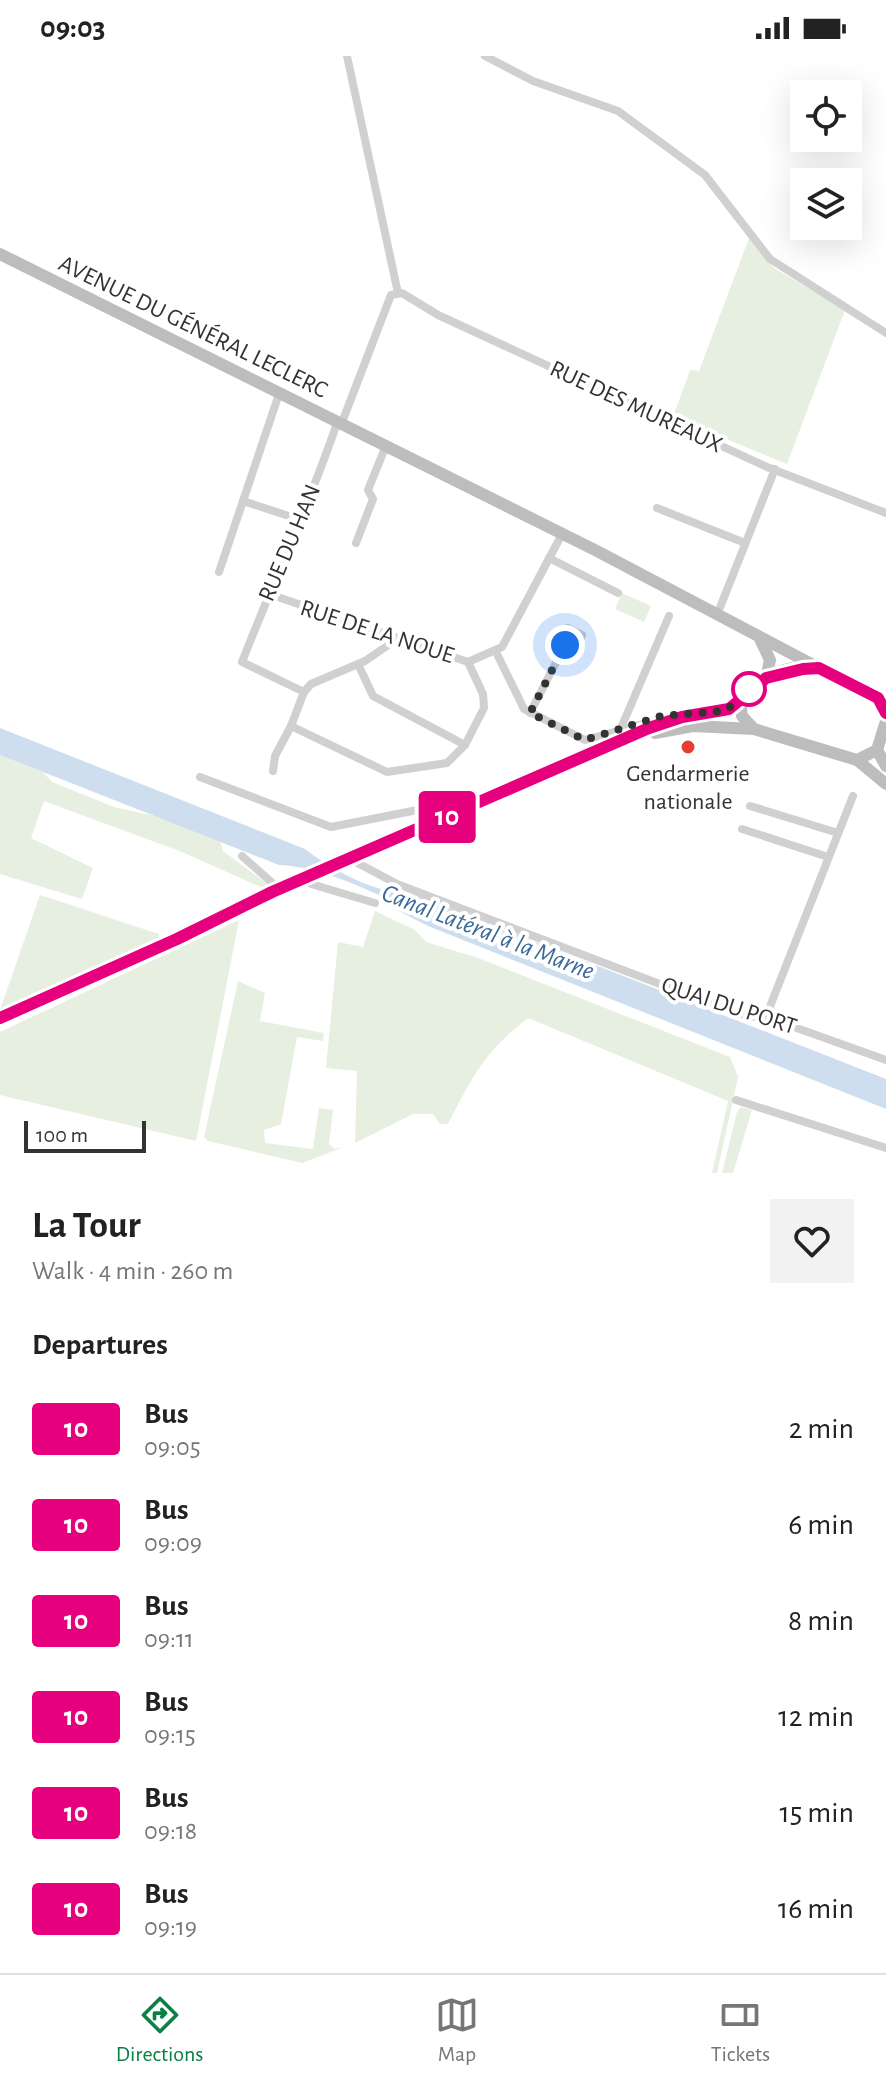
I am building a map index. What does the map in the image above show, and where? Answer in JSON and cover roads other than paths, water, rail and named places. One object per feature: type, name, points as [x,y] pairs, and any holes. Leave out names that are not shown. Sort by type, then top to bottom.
[{"type":"main road","name":"AVENUE DU GÉNÉRAL LECLERC","points":[[0,256],[607,559],[885,704]]},
{"type":"main road","points":[[758,636],[769,652],[766,678]]},
{"type":"main road","points":[[0,1018],[177,939],[279,889],[470,807],[624,733],[695,714],[723,711],[740,701],[750,688],[766,678],[790,670],[819,668]]},
{"type":"main road","points":[[740,701],[742,716],[754,729]]},
{"type":"main road","points":[[720,726],[723,711]]},
{"type":"main road","points":[[857,760],[877,750],[886,721]]},
{"type":"main road","points":[[624,733],[693,726],[754,729],[857,760],[886,784]]},
{"type":"main road","points":[[877,750],[886,766]]},
{"type":"street","points":[[347,56],[394,294]]},
{"type":"street","points":[[485,56],[533,81],[618,111],[705,175],[770,259],[886,333]]},
{"type":"street","name":"RUE DU HAN","points":[[304,692],[242,662],[394,294]]},
{"type":"street","name":"RUE DES MUREAUX","points":[[394,294],[775,469],[886,513]]},
{"type":"street","points":[[219,572],[279,394]]},
{"type":"street","points":[[356,543],[373,499],[368,490],[384,447]]},
{"type":"street","points":[[717,615],[775,469]]},
{"type":"street","points":[[243,501],[301,520]]},
{"type":"street","points":[[657,508],[745,543]]},
{"type":"street","points":[[561,536],[504,644],[496,652],[517,698],[530,713],[574,736],[590,740],[624,733],[669,616]]},
{"type":"street","points":[[549,558],[618,593]]},
{"type":"street","name":"RUE DE LA NOUE","points":[[269,594],[468,662],[496,652]]},
{"type":"street","points":[[273,771],[275,756],[304,692],[320,679],[358,664],[397,639]]},
{"type":"street","points":[[530,713],[565,645]]},
{"type":"street","points":[[291,726],[393,773],[447,763],[465,745],[485,700],[468,662]]},
{"type":"street","points":[[358,664],[373,696],[465,745]]},
{"type":"street","points":[[200,777],[331,827],[438,806],[470,807]]},
{"type":"street","points":[[765,1019],[853,796]]},
{"type":"street","points":[[750,806],[838,833]]},
{"type":"street","points":[[742,829],[828,857]]},
{"type":"street","points":[[242,856],[279,889]]},
{"type":"street","name":"QUAI DU PORT","points":[[350,859],[397,884],[736,1013],[765,1019],[886,1060]]},
{"type":"street","points":[[307,877],[311,884],[375,903]]},
{"type":"street","points":[[736,1100],[886,1148]]},
{"type":"water","name":"Canal Latéral à la Marne","points":[[0,728],[305,849],[358,881],[387,891],[417,895],[886,1079],[886,1109],[428,926],[387,905],[384,897],[346,881],[320,872],[279,865],[0,755]]},
{"type":"place","name":"Gendarmerie nationale","points":[[688,747]]}]
